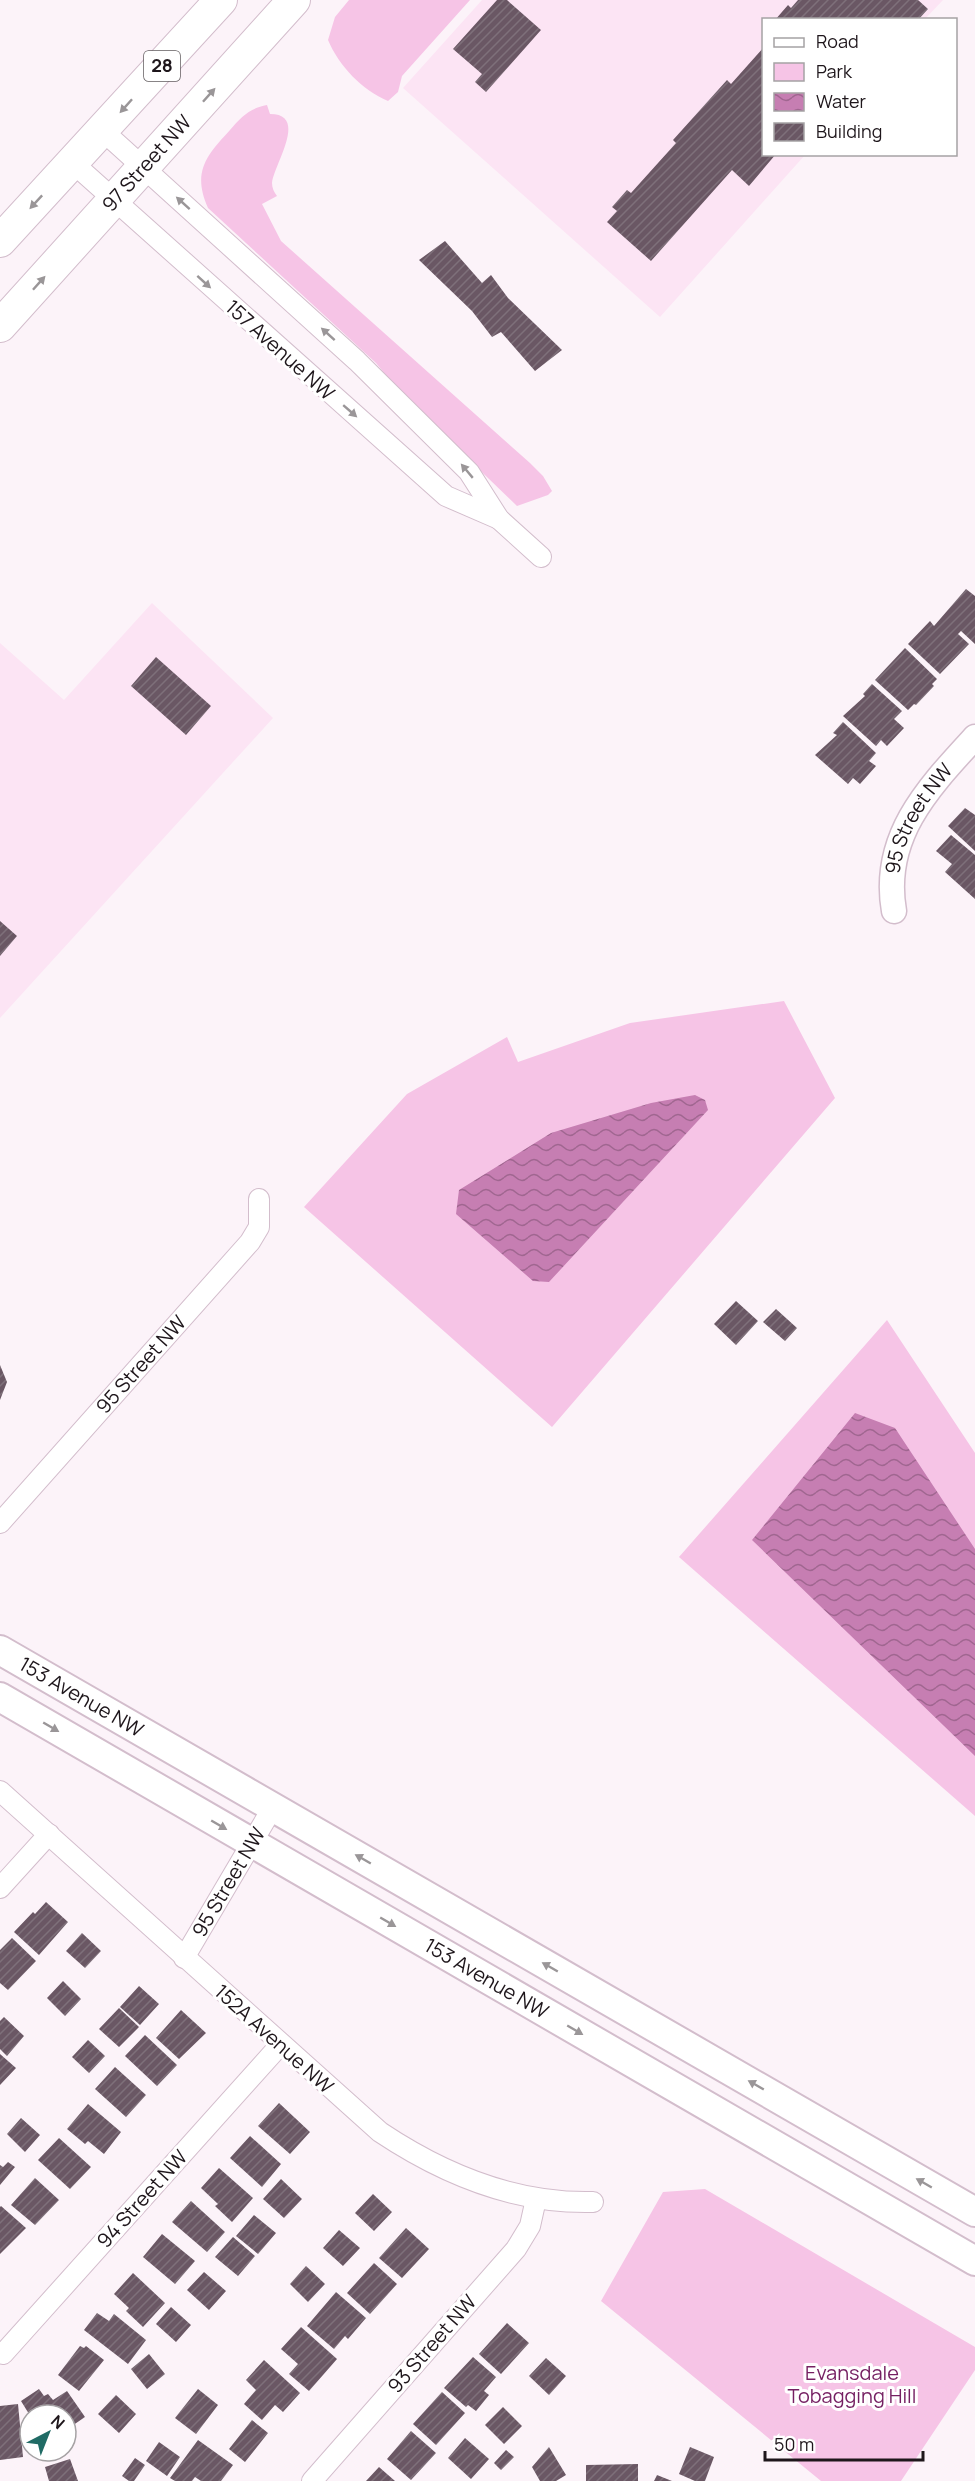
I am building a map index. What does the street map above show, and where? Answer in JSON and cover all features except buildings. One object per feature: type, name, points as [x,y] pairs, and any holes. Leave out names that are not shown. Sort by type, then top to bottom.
[{"type":"main road","name":"28","points":[[103,131],[221,0]]},
{"type":"main road","name":"97 Street NW","points":[[0,326],[294,0]]},
{"type":"main road","points":[[0,241],[103,131]]},
{"type":"main road","name":"153 Avenue NW","points":[[0,1650],[975,2212]]},
{"type":"main road","name":"153 Avenue NW","points":[[0,1697],[975,2261]]},
{"type":"street","name":"157 Avenue NW","points":[[103,131],[357,361],[469,472],[499,519],[541,557]]},
{"type":"street","name":"157 Avenue NW","points":[[73,163],[446,496],[499,519]]},
{"type":"street","name":"95 Street NW","points":[[894,911],[891,877],[895,850],[921,801],[975,737]]},
{"type":"street","name":"95 Street NW","points":[[0,1523],[250,1242],[259,1227],[259,1199]]},
{"type":"street","name":"152A Avenue NW","points":[[0,1791],[363,2119],[399,2145],[442,2168],[474,2181],[537,2199],[572,2203],[593,2202]]},
{"type":"street","name":"95 Street NW","points":[[184,1958],[273,1806]]},
{"type":"street","points":[[0,1888],[49,1834]]},
{"type":"street","name":"94 Street NW","points":[[2,2353],[280,2044]]},
{"type":"street","name":"93 Street NW","points":[[312,2481],[516,2249],[530,2226],[537,2199]]},
{"type":"shaded area","points":[[482,0],[943,0],[926,18],[762,18],[762,156],[804,156],[660,317],[403,88]]},
{"type":"shaded area","points":[[152,603],[273,718],[0,1018],[0,643],[64,700]]},
{"type":"green space","points":[[349,0],[470,0],[402,76],[398,92],[388,101],[360,84],[352,76],[338,59],[328,40],[335,17]]},
{"type":"green space","points":[[267,105],[270,114],[281,116],[287,122],[288,131],[272,183],[277,196],[262,204],[281,241],[530,463],[543,476],[552,491],[548,495],[517,506],[403,396],[376,363],[208,208],[201,184],[204,165],[208,157],[242,117],[256,108]]},
{"type":"green space","points":[[784,1001],[835,1098],[552,1427],[304,1207],[407,1094],[507,1037],[518,1062],[630,1023]]},
{"type":"green space","points":[[887,1320],[975,1453],[975,1816],[679,1557]]},
{"type":"green space","name":"Evansdale Tobagging Hill","points":[[705,2189],[975,2347],[975,2370],[901,2481],[821,2481],[601,2301],[663,2192]]},
{"type":"water","points":[[695,1095],[705,1100],[708,1110],[549,1282],[533,1281],[456,1214],[459,1190],[551,1133],[651,1103]]},
{"type":"water","points":[[855,1413],[895,1428],[975,1549],[975,1756],[752,1540]]}]
